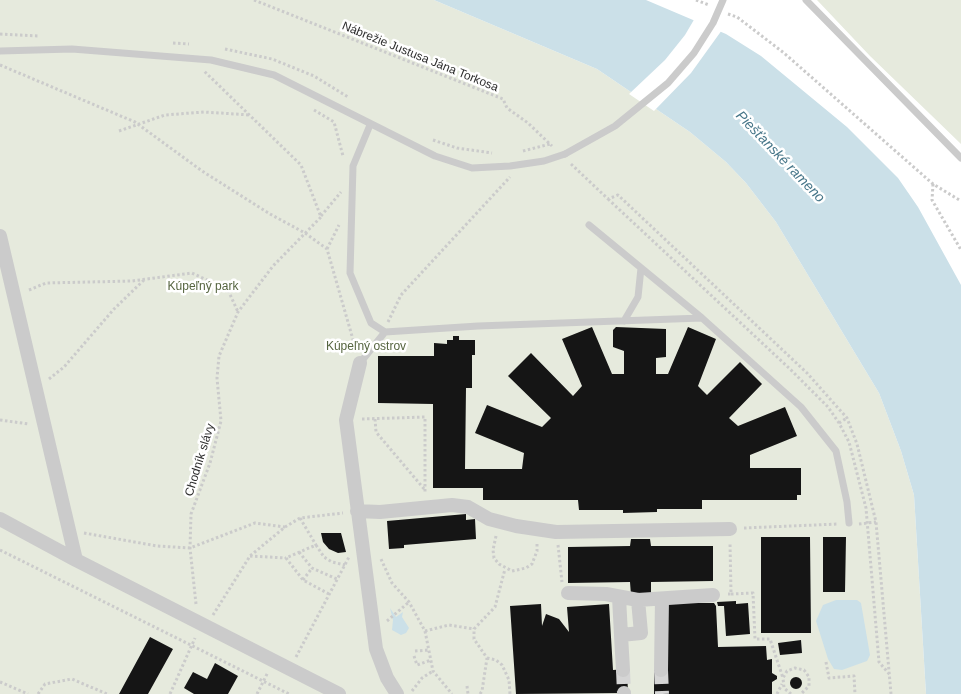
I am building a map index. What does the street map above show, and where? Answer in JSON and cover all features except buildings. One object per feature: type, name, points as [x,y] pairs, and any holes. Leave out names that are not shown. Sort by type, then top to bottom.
[{"type":"street","points":[[0,236],[76,560]]},
{"type":"street","points":[[360,363],[346,420],[376,649],[387,678],[397,694]]},
{"type":"street","points":[[357,511],[380,512],[452,506],[468,508],[489,519],[520,527],[556,532],[730,529]]},
{"type":"street","points":[[0,518],[76,560],[339,694]]},
{"type":"street","points":[[568,593],[638,600],[713,595]]},
{"type":"street","points":[[619,597],[623,670]]},
{"type":"street","points":[[661,670],[662,599]]},
{"type":"street","points":[[638,600],[641,633]]},
{"type":"street","points":[[620,635],[662,631]]},
{"type":"lane","points":[[0,51],[72,49],[211,60],[274,75],[370,125],[435,156],[472,168],[510,166],[544,161],[563,154],[615,126],[668,83],[694,53],[713,23],[724,0]]},
{"type":"lane","points":[[806,0],[961,158]]},
{"type":"lane","points":[[370,125],[353,166],[350,273],[371,323],[385,332],[702,318]]},
{"type":"lane","points":[[589,225],[702,318],[801,407],[836,451],[848,502],[849,523]]},
{"type":"lane","points":[[624,321],[638,297],[641,268]]},
{"type":"lane","points":[[360,363],[385,332]]},
{"type":"path","name":"Nábrežie Justusa Jána Torkosa","points":[[254,0],[503,99],[507,108],[528,123],[563,154]]},
{"type":"path","points":[[737,17],[784,53],[933,184],[961,200]]},
{"type":"path","points":[[190,59],[301,165],[321,217]]},
{"type":"path","points":[[0,65],[71,93],[140,125],[202,171],[305,233],[327,249],[360,363]]},
{"type":"path","points":[[306,105],[334,122],[343,151],[343,159]]},
{"type":"path","points":[[119,130],[140,125],[165,115],[204,112],[250,115]]},
{"type":"path","points":[[427,138],[457,148],[496,154]]},
{"type":"path","points":[[520,152],[550,144]]},
{"type":"path","points":[[385,332],[389,316],[401,295],[486,202],[510,179]]},
{"type":"path","points":[[341,202],[342,184]]},
{"type":"path","points":[[933,184],[932,200],[961,250]]},
{"type":"path","name":"Chodník slávy","points":[[202,624],[190,548],[192,514],[210,463],[221,421],[217,378],[219,356],[238,312],[273,266],[299,237],[321,217],[342,192]]},
{"type":"path","points":[[608,198],[790,369],[828,407],[839,423],[849,442],[866,508],[879,662],[890,676],[891,694]]},
{"type":"path","points":[[630,218],[636,213]]},
{"type":"path","points":[[327,249],[340,221]]},
{"type":"path","points":[[14,297],[46,283],[84,283],[146,279],[192,273],[212,280],[228,290],[238,312]]},
{"type":"path","points":[[36,390],[64,367],[114,309],[146,279]]},
{"type":"path","points":[[790,369],[795,363]]},
{"type":"path","points":[[346,420],[425,417],[425,508]]},
{"type":"path","points":[[839,423],[847,418]]},
{"type":"path","points":[[375,419],[376,432],[425,491]]},
{"type":"path","points":[[0,420],[44,426]]},
{"type":"path","points":[[202,624],[250,556],[286,527],[300,518],[357,511]]},
{"type":"path","points":[[300,518],[324,557],[332,562],[345,565]]},
{"type":"path","points":[[868,524],[876,522]]},
{"type":"path","points":[[70,532],[110,536],[157,546],[190,548],[256,523],[286,527]]},
{"type":"path","points":[[731,594],[730,529],[849,523]]},
{"type":"path","points":[[520,527],[530,532],[537,544],[536,558],[526,568],[512,571],[505,569],[494,558],[493,543],[502,530],[520,527]]},
{"type":"path","points":[[290,669],[345,565],[360,532]]},
{"type":"path","points":[[556,532],[562,583],[568,593]]},
{"type":"path","points":[[869,544],[878,542]]},
{"type":"path","points":[[250,556],[286,558],[316,544]]},
{"type":"path","points":[[0,550],[289,694]]},
{"type":"path","points":[[299,552],[312,568],[337,579]]},
{"type":"path","points":[[378,552],[392,583],[409,602],[425,631],[433,671],[452,694]]},
{"type":"path","points":[[286,558],[302,580],[329,594]]},
{"type":"path","points":[[302,580],[312,568]]},
{"type":"path","points":[[505,569],[495,607],[474,629],[474,639],[487,658],[496,660],[502,666],[509,680],[510,694]]},
{"type":"path","points":[[713,595],[753,593],[755,639],[770,639],[783,683],[787,692],[791,694]]},
{"type":"path","points":[[393,616],[409,602]]},
{"type":"path","points":[[425,631],[449,625],[474,629]]},
{"type":"path","points":[[878,644],[887,643]]},
{"type":"path","points":[[170,694],[190,646]]},
{"type":"path","points":[[415,651],[429,650]]},
{"type":"path","points":[[414,656],[417,665],[432,660]]},
{"type":"path","points":[[480,694],[487,658]]},
{"type":"path","points":[[257,694],[273,660]]},
{"type":"path","points":[[826,662],[829,678],[854,676],[855,694]]},
{"type":"path","points":[[783,678],[791,669],[804,670],[810,681],[807,690],[801,694]]},
{"type":"path","points":[[410,694],[422,678],[433,671]]},
{"type":"path","points":[[38,694],[45,684],[72,679],[107,694]]},
{"type":"path","points":[[0,682],[28,694]]},
{"type":"path","points":[[777,694],[783,683]]},
{"type":"path","points":[[468,686],[468,694]]},
{"type":"green space","name":"Kúpeľný ostrov","points":[[0,0],[434,0],[597,69],[690,132],[726,162],[746,183],[776,222],[879,393],[901,451],[914,495],[926,694],[0,694]]},
{"type":"green space","points":[[817,0],[961,0],[961,144],[870,56]]},
{"type":"water","name":"Piešťanské rameno","points":[[434,0],[646,0],[726,34],[761,56],[847,127],[898,178],[918,207],[961,285],[961,694],[926,694],[914,495],[901,451],[879,393],[776,222],[746,183],[726,162],[690,132],[597,69]]},
{"type":"water","points":[[836,600],[857,600],[861,603],[870,655],[867,661],[842,670],[834,669],[828,659],[816,621],[823,605]]},
{"type":"water","points":[[390,608],[396,617],[403,612],[402,617],[409,628],[406,633],[401,635],[392,630],[393,620]]},
{"type":"pier","points":[[695,18],[722,30],[691,73],[654,111],[629,94],[665,60],[685,35]]},
{"type":"tunnel","points":[[623,670],[624,693]]},
{"type":"tunnel","points":[[661,670],[662,694]]},
{"type":"park label","name":"Kúpeľný park","points":[[203,287]]}]
